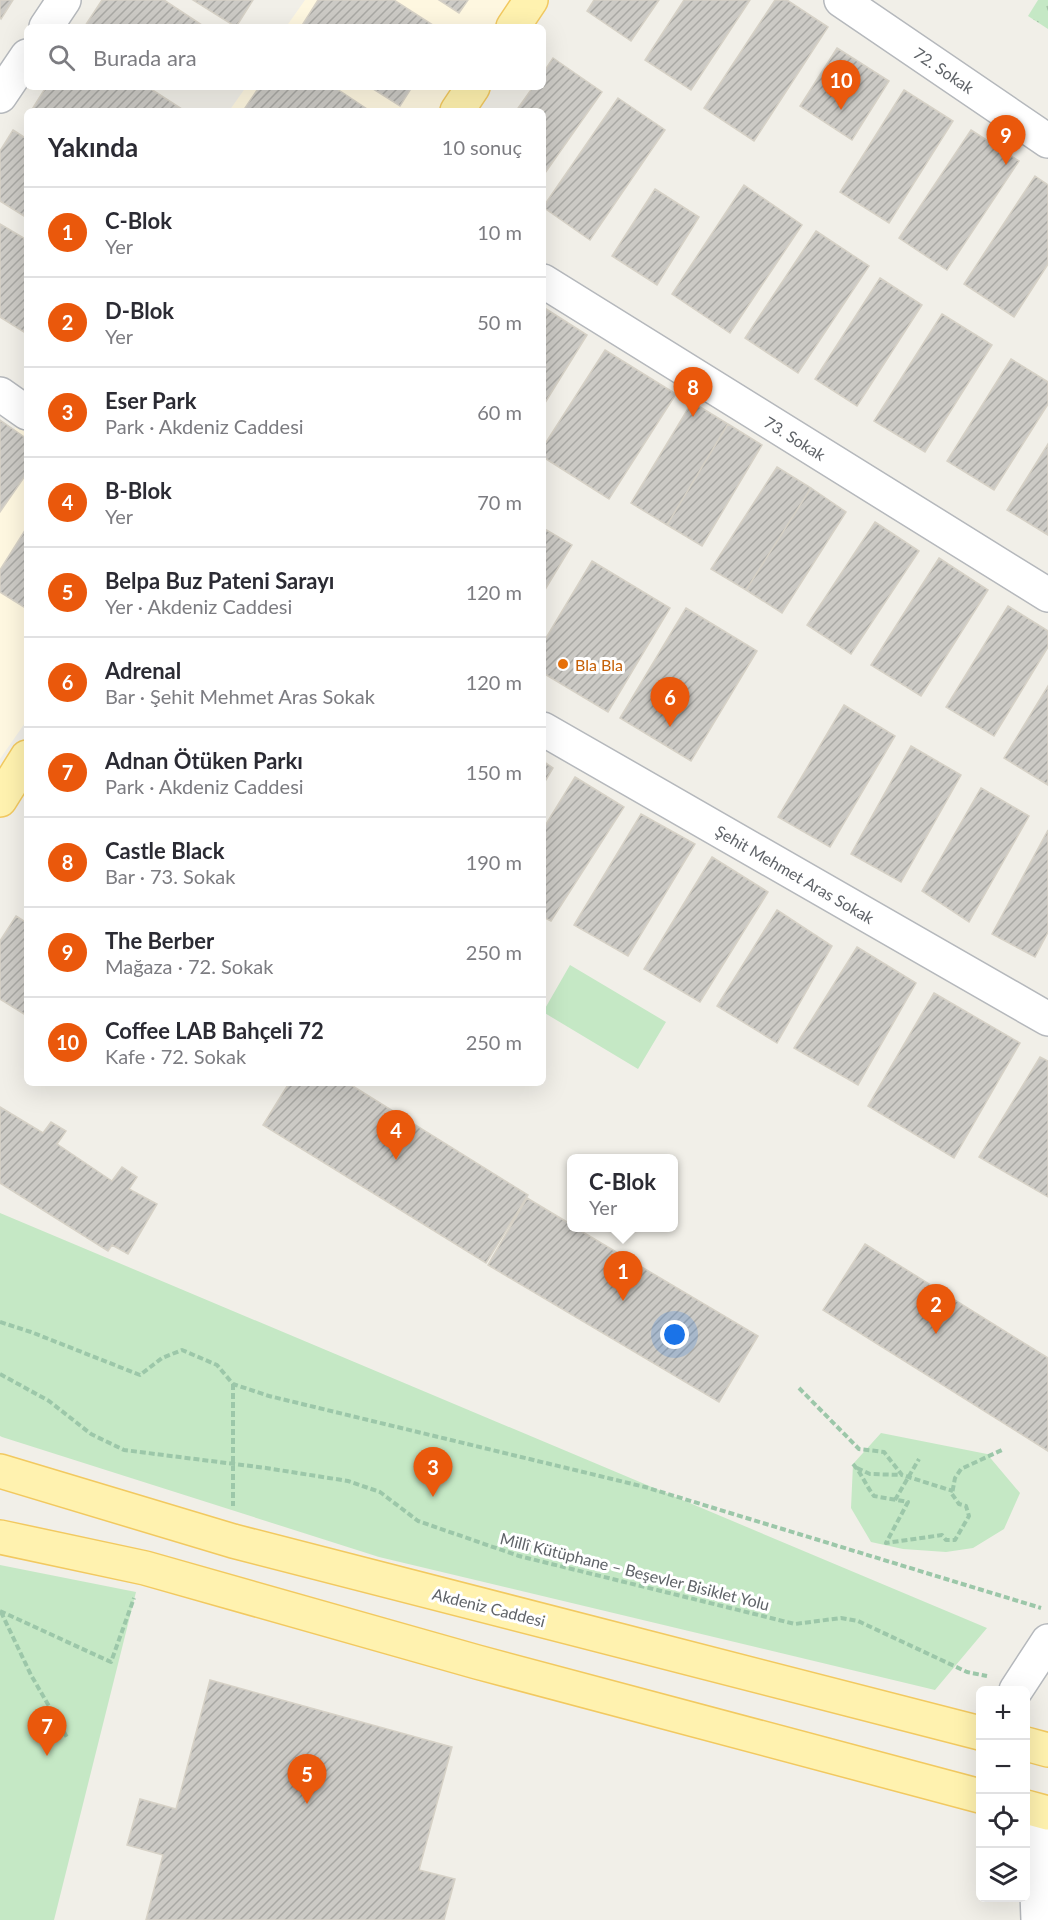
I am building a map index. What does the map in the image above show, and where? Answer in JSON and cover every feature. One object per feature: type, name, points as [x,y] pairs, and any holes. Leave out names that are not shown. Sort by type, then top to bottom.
[{"type":"main road","points":[[515,24],[531,0]]},
{"type":"main road","points":[[459,108],[471,90]]},
{"type":"main road","points":[[0,800],[24,762]]},
{"type":"main road","name":"Akdeniz Caddesi","points":[[0,1471],[233,1541],[976,1732]]},
{"type":"main road","points":[[0,1537],[145,1568],[477,1662],[976,1795]]},
{"type":"main road","points":[[1030,1745],[1048,1750]]},
{"type":"street","points":[[48,24],[64,0]]},
{"type":"street","name":"72. Sokak","points":[[841,0],[1048,141]]},
{"type":"street","points":[[0,96],[24,60]]},
{"type":"street","name":"73. Sokak","points":[[546,283],[1048,595]]},
{"type":"street","points":[[0,394],[24,410]]},
{"type":"street","name":"Şehit Mehmet Aras Sokak","points":[[546,731],[1048,1019]]},
{"type":"street","points":[[1019,1686],[1048,1641]]},
{"type":"street","points":[[1036,1810],[1038,1920]]},
{"type":"path","points":[[0,1322],[140,1374],[162,1358],[182,1350],[217,1365],[233,1384],[269,1396],[645,1487],[1048,1610]]},
{"type":"path","name":"Millî Kütüphane – Beşevler Bisiklet Yolu","points":[[0,1374],[49,1401],[91,1434],[124,1450],[348,1481],[380,1492],[418,1521],[519,1556],[795,1624],[841,1618],[858,1621],[967,1672]]},
{"type":"path","points":[[233,1384],[233,1541]]},
{"type":"path","points":[[799,1388],[859,1449],[884,1452],[902,1475]]},
{"type":"path","points":[[952,1491],[902,1475],[870,1474],[854,1466],[865,1486],[874,1496],[908,1502],[886,1543],[942,1535],[946,1540],[955,1540],[969,1516],[966,1506],[959,1504],[952,1494],[955,1478],[962,1469],[1004,1449]]},
{"type":"path","points":[[895,1500],[919,1459]]},
{"type":"path","points":[[1,1611],[111,1662],[145,1568]]},
{"type":"path","points":[[1,1611],[32,1675],[68,1739]]},
{"type":"shaded area","points":[[305,0],[531,0],[515,24],[288,24]]},
{"type":"shaded area","points":[[244,90],[471,90],[459,108],[231,108]]},
{"type":"shaded area","points":[[24,414],[24,724],[0,759],[0,452]]},
{"type":"green space","points":[[1038,0],[1048,0],[1048,29],[1028,16]]},
{"type":"green space","points":[[570,965],[666,1022],[638,1069],[546,1014],[546,1007]]},
{"type":"green space","points":[[0,1213],[987,1628],[935,1690],[379,1557],[2,1437],[0,1436]]},
{"type":"green space","points":[[881,1433],[987,1454],[1020,1493],[1004,1529],[973,1548],[946,1552],[903,1549],[871,1542],[851,1508],[853,1464]]},
{"type":"green space","points":[[0,1565],[136,1592],[54,1920],[0,1920]]},
{"type":"building","points":[[0,0],[13,0],[1,19],[0,18]]},
{"type":"building","points":[[102,0],[164,0],[200,24],[86,24]]},
{"type":"building","points":[[193,0],[253,0],[238,24],[231,24]]},
{"type":"building","points":[[318,0],[394,0],[431,24],[303,24]]},
{"type":"building","points":[[439,0],[468,0],[459,13]]},
{"type":"building","points":[[594,0],[659,0],[631,41],[587,11]]},
{"type":"building","points":[[684,0],[750,0],[691,90],[645,60]]},
{"type":"building","points":[[775,0],[787,0],[828,27],[754,141],[704,108]]},
{"type":"building","points":[[837,48],[889,81],[852,140],[800,106]]},
{"type":"building","points":[[553,58],[602,92],[546,172],[546,108],[518,108],[531,90],[546,90],[546,68]]},
{"type":"building","points":[[44,90],[153,90],[180,108],[33,108]]},
{"type":"building","points":[[257,90],[338,90],[366,108],[245,108]]},
{"type":"building","points":[[375,90],[410,90],[400,106]]},
{"type":"building","points":[[904,90],[953,121],[889,223],[840,192]]},
{"type":"building","points":[[618,98],[665,130],[590,240],[546,209],[546,203]]},
{"type":"building","points":[[13,130],[24,137],[24,216],[0,201],[0,151]]},
{"type":"building","points":[[971,130],[1019,161],[947,270],[899,238]]},
{"type":"building","points":[[1035,176],[1048,185],[1048,264],[1014,317],[964,284]]},
{"type":"building","points":[[744,185],[802,225],[730,333],[672,294]]},
{"type":"building","points":[[655,189],[699,217],[657,285],[612,256]]},
{"type":"building","points":[[0,224],[24,238],[24,332],[0,317]]},
{"type":"building","points":[[816,231],[869,266],[798,373],[745,338]]},
{"type":"building","points":[[880,278],[922,305],[857,406],[815,379]]},
{"type":"building","points":[[546,309],[587,335],[546,401]]},
{"type":"building","points":[[942,314],[992,345],[925,452],[874,421]]},
{"type":"building","points":[[605,350],[676,394],[609,499],[546,459],[546,442]]},
{"type":"building","points":[[1011,359],[1048,382],[1048,404],[994,490],[947,461]]},
{"type":"building","points":[[692,402],[728,424],[667,525],[631,503]]},
{"type":"building","points":[[0,420],[24,437],[24,477],[0,512]]},
{"type":"building","points":[[728,424],[762,445],[702,546],[667,525]]},
{"type":"building","points":[[1048,444],[1048,535],[1007,510]]},
{"type":"building","points":[[777,467],[811,488],[746,590],[711,569]]},
{"type":"building","points":[[811,488],[846,512],[782,613],[746,590]]},
{"type":"building","points":[[875,522],[919,551],[851,654],[807,625]]},
{"type":"building","points":[[546,530],[572,545],[546,588]]},
{"type":"building","points":[[24,532],[24,607],[0,592],[0,570]]},
{"type":"building","points":[[939,558],[988,590],[921,696],[871,665]]},
{"type":"building","points":[[592,561],[670,608],[608,712],[546,675],[546,638]]},
{"type":"building","points":[[1008,606],[1048,631],[1048,647],[994,736],[946,707]]},
{"type":"building","points":[[686,608],[757,651],[691,761],[620,718]]},
{"type":"building","points":[[1048,686],[1048,785],[1004,758]]},
{"type":"building","points":[[844,705],[895,736],[830,847],[778,817]]},
{"type":"building","points":[[911,746],[961,775],[901,882],[851,854]]},
{"type":"building","points":[[546,763],[553,768],[546,780]]},
{"type":"building","points":[[575,777],[624,807],[551,921],[546,918],[546,824]]},
{"type":"building","points":[[981,788],[1029,816],[969,922],[922,891]]},
{"type":"building","points":[[641,814],[695,844],[628,956],[574,925]]},
{"type":"building","points":[[1048,830],[1048,932],[1035,957],[992,934]]},
{"type":"building","points":[[712,857],[768,892],[700,1002],[644,969]]},
{"type":"building","points":[[777,910],[832,946],[777,1043],[717,1006]]},
{"type":"building","points":[[16,916],[24,921],[24,1014],[0,999],[0,941]]},
{"type":"building","points":[[857,947],[916,983],[858,1085],[794,1048]]},
{"type":"building","points":[[934,993],[1020,1043],[954,1158],[868,1106]]},
{"type":"building","points":[[1040,1057],[1048,1061],[1048,1197],[979,1157]]},
{"type":"building","points":[[287,1086],[353,1086],[528,1195],[486,1263],[263,1125]]},
{"type":"building","points":[[0,1107],[43,1133],[51,1122],[66,1131],[57,1144],[112,1181],[122,1167],[137,1177],[129,1189],[157,1204],[128,1254],[112,1245],[108,1251],[0,1183]]},
{"type":"building","points":[[527,1198],[567,1222],[567,1232],[583,1232],[758,1336],[719,1402],[488,1265]]},
{"type":"building","points":[[865,1244],[1048,1358],[1048,1451],[823,1310]]},
{"type":"building","points":[[210,1680],[452,1747],[419,1870],[455,1879],[444,1920],[146,1920],[163,1855],[127,1845],[140,1799],[176,1809]]},
{"type":"place","name":"Coffee LAB Bahçeli 72","points":[[841,110]]},
{"type":"place","name":"The Berber","points":[[1006,165]]},
{"type":"place","name":"Castle Black","points":[[693,417]]},
{"type":"place","name":"Bla Bla","points":[[563,664]]},
{"type":"place","name":"Adrenal","points":[[670,727]]},
{"type":"place","name":"B-Blok","points":[[396,1160]]},
{"type":"place","name":"C-Blok","points":[[623,1301]]},
{"type":"place","name":"D-Blok","points":[[936,1334]]},
{"type":"place","name":"Eser Park","points":[[433,1497]]},
{"type":"place","name":"Adnan Ötüken Parkı","points":[[47,1756]]},
{"type":"place","name":"Belpa Buz Pateni Sarayı","points":[[307,1804]]}]
